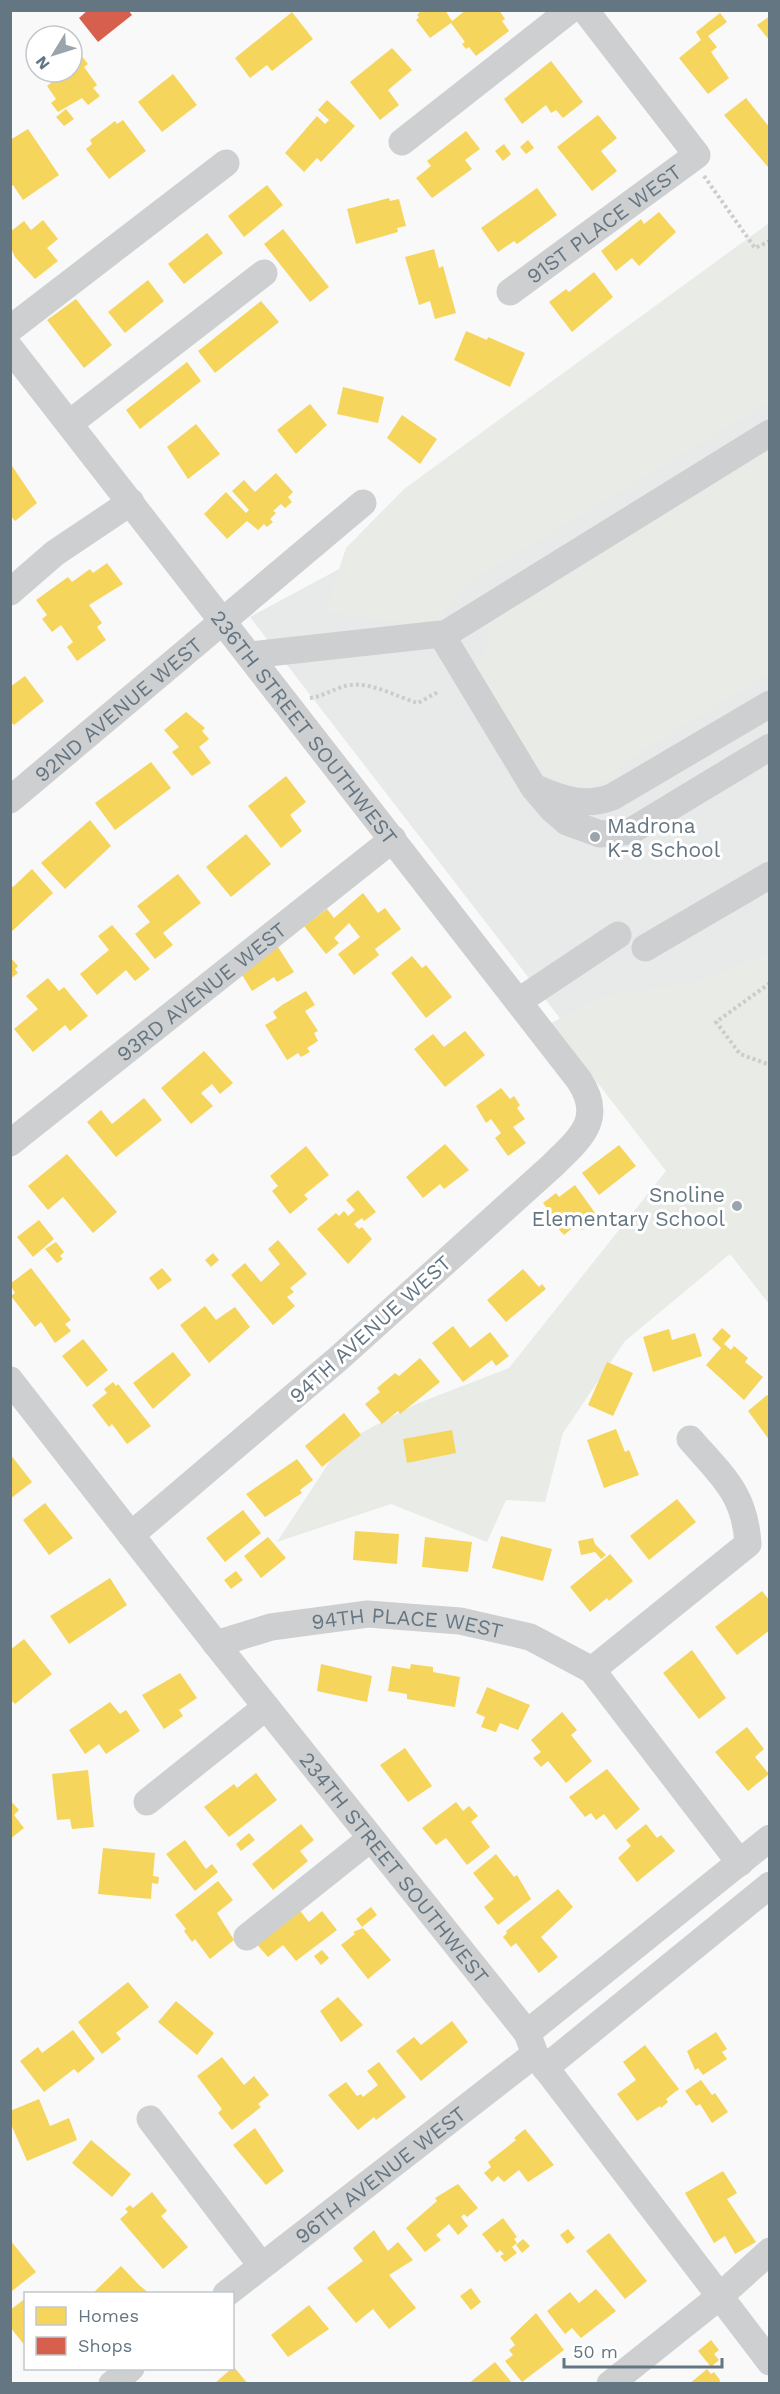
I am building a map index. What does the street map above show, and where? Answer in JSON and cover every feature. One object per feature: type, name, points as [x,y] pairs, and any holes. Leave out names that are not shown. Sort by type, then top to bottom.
[{"type":"street","points":[[402,142],[570,10]]},
{"type":"street","points":[[585,10],[694,157]]},
{"type":"street","name":"91ST PLACE WEST","points":[[510,292],[694,157]]},
{"type":"street","points":[[10,329],[226,163]]},
{"type":"street","points":[[70,423],[264,273]]},
{"type":"street","name":"236TH STREET SOUTHWEST","points":[[10,348],[519,1001],[588,1093],[591,1109]]},
{"type":"street","points":[[442,636],[770,433]]},
{"type":"street","points":[[10,592],[55,553],[131,502]]},
{"type":"street","name":"92ND AVENUE WEST","points":[[10,800],[363,504]]},
{"type":"street","points":[[251,655],[441,634],[534,788],[567,822],[600,834],[631,831],[770,747]]},
{"type":"street","points":[[534,788],[576,802],[595,803],[612,796],[770,704]]},
{"type":"street","name":"93RD AVENUE WEST","points":[[10,1143],[393,839]]},
{"type":"street","points":[[645,948],[770,875]]},
{"type":"street","points":[[519,1001],[618,935]]},
{"type":"street","name":"94TH AVENUE WEST","points":[[131,1535],[348,1351],[553,1165],[584,1133],[591,1109]]},
{"type":"street","name":"234TH STREET SOUTHWEST","points":[[10,1380],[536,2052],[770,2362]]},
{"type":"street","points":[[690,1439],[734,1490],[746,1519],[748,1544],[592,1670],[740,1863]]},
{"type":"street","name":"94TH PLACE WEST","points":[[216,1644],[271,1627],[380,1615],[460,1621],[530,1637],[592,1670]]},
{"type":"street","points":[[147,1802],[266,1707]]},
{"type":"street","name":"96TH AVENUE WEST","points":[[228,2292],[536,2052],[770,1838]]},
{"type":"street","points":[[248,1937],[370,1839]]},
{"type":"street","points":[[536,2052],[770,1885]]},
{"type":"street","points":[[150,2119],[261,2265]]},
{"type":"street","points":[[610,2384],[719,2297],[770,2251]]},
{"type":"street","points":[[112,2384],[129,2370]]},
{"type":"path","points":[[694,157],[755,248],[770,241]]},
{"type":"path","points":[[300,699],[318,697],[347,685],[361,684],[418,703],[438,692]]},
{"type":"path","points":[[770,983],[716,1022],[740,1054],[770,1065]]},
{"type":"shaded area","points":[[769,223],[769,402],[466,584],[434,627],[325,612],[346,548],[404,489]]},
{"type":"shaded area","name":"Madrona K-8 School","points":[[769,338],[769,1289],[250,617]]},
{"type":"shaded area","points":[[769,449],[770,672],[618,766],[622,774],[610,780],[586,785],[575,784],[563,782],[542,770],[532,761],[474,666],[485,658],[486,639],[492,634],[486,623]]},
{"type":"shaded area","points":[[769,953],[769,1304],[730,1254],[625,1341],[563,1433],[545,1502],[506,1500],[487,1542],[391,1504],[277,1542],[342,1443],[416,1404],[509,1368],[666,1171],[551,1023],[604,996],[696,982]]},
{"type":"building: Homes","points":[[422,10],[445,10],[452,21],[466,10],[499,10],[505,19],[502,21],[509,31],[476,56],[469,47],[466,49],[462,44],[465,42],[451,23],[430,38],[416,20]]},
{"type":"building: Homes","points":[[292,12],[313,39],[272,71],[267,65],[250,78],[235,58]]},
{"type":"building: Homes","points":[[720,13],[727,22],[708,36],[717,47],[711,52],[729,78],[708,94],[679,58],[701,40],[696,32]]},
{"type":"building: Homes","points":[[770,16],[770,41],[757,25]]},
{"type":"building: Homes","points":[[392,48],[412,70],[388,90],[399,105],[380,120],[350,82]]},
{"type":"building: Homes","points":[[551,61],[583,102],[563,118],[556,110],[551,113],[546,105],[522,124],[504,99]]},
{"type":"building: Homes","points":[[84,67],[97,85],[93,88],[100,96],[88,105],[82,98],[58,112],[51,103],[56,99],[47,86],[50,84],[84,84]]},
{"type":"building: Homes","points":[[173,74],[197,105],[162,132],[138,102]]},
{"type":"building: Homes","points":[[746,98],[770,128],[768,167],[724,115]]},
{"type":"building: Homes","points":[[327,100],[355,126],[321,162],[317,158],[304,172],[285,153],[317,116],[325,124],[329,120],[318,110]]},
{"type":"building: Homes","points":[[66,109],[74,119],[64,126],[56,117]]},
{"type":"building: Homes","points":[[598,115],[617,138],[601,151],[617,171],[592,191],[557,147]]},
{"type":"building: Homes","points":[[123,120],[146,151],[109,179],[86,149],[92,144],[90,140],[115,121],[117,124]]},
{"type":"building: Homes","points":[[28,129],[59,175],[23,200],[13,185],[10,187],[10,140]]},
{"type":"building: Homes","points":[[466,131],[480,149],[465,160],[472,169],[432,198],[416,178],[431,166],[427,161]]},
{"type":"building: Homes","points":[[528,140],[534,148],[526,154],[520,147]]},
{"type":"building: Homes","points":[[504,144],[511,154],[503,161],[495,151]]},
{"type":"building: Homes","points":[[267,185],[283,205],[244,237],[228,216]]},
{"type":"building: Homes","points":[[537,188],[557,215],[517,244],[514,241],[498,252],[481,228]]},
{"type":"building: Homes","points":[[389,198],[390,201],[399,199],[406,226],[397,228],[398,232],[356,244],[347,209]]},
{"type":"building: Homes","points":[[659,212],[676,232],[639,266],[632,258],[616,271],[601,251],[641,219],[644,224]]},
{"type":"building: Homes","points":[[43,220],[58,239],[47,248],[58,261],[35,279],[15,257],[11,248],[10,232],[24,221],[31,230]]},
{"type":"building: Homes","points":[[283,229],[329,287],[310,302],[264,244]]},
{"type":"building: Homes","points":[[207,233],[223,253],[184,284],[168,264]]},
{"type":"building: Homes","points":[[434,249],[439,268],[443,266],[456,313],[435,319],[430,301],[419,305],[405,257]]},
{"type":"building: Homes","points":[[594,272],[613,297],[572,332],[549,302],[566,289],[569,292]]},
{"type":"building: Homes","points":[[148,280],[164,301],[125,333],[108,312]]},
{"type":"building: Homes","points":[[76,299],[112,345],[84,368],[47,320]]},
{"type":"building: Homes","points":[[261,301],[279,322],[215,373],[198,351]]},
{"type":"building: Homes","points":[[466,331],[487,340],[488,337],[525,353],[510,387],[454,360]]},
{"type":"building: Homes","points":[[187,362],[201,381],[140,429],[126,410]]},
{"type":"building: Homes","points":[[343,387],[384,397],[378,423],[337,414]]},
{"type":"building: Homes","points":[[310,404],[327,425],[296,454],[277,430]]},
{"type":"building: Homes","points":[[402,415],[437,439],[420,464],[387,438]]},
{"type":"building: Homes","points":[[196,424],[220,454],[188,479],[167,447]]},
{"type":"building: Homes","points":[[10,463],[37,503],[15,521],[10,515]]},
{"type":"building: Homes","points":[[276,473],[293,492],[288,497],[292,502],[285,508],[281,504],[273,511],[276,513],[270,519],[273,522],[267,527],[264,524],[258,530],[247,521],[227,539],[204,514],[226,492],[246,513],[249,510],[232,491],[244,480],[255,492]]},
{"type":"building: Homes","points":[[107,563],[123,584],[89,605],[102,623],[97,627],[106,640],[77,661],[67,647],[73,642],[61,625],[52,632],[42,619],[47,615],[36,600],[68,577],[72,582],[90,569],[93,573]]},
{"type":"building: Homes","points":[[25,676],[44,701],[14,725],[10,721],[10,687]]},
{"type":"building: Homes","points":[[186,712],[205,728],[202,731],[209,739],[199,747],[211,763],[192,776],[172,752],[179,747],[164,730]]},
{"type":"building: Homes","points":[[151,762],[171,788],[115,830],[95,803]]},
{"type":"building: Homes","points":[[286,776],[306,802],[290,815],[302,831],[281,848],[248,806]]},
{"type":"building: Homes","points":[[90,820],[111,846],[65,889],[41,863]]},
{"type":"building: Homes","points":[[246,834],[271,864],[231,897],[206,867]]},
{"type":"building: Homes","points":[[32,869],[53,893],[10,933],[10,884],[13,887]]},
{"type":"building: Homes","points":[[178,874],[201,903],[163,933],[173,945],[155,959],[135,934],[150,922],[137,906]]},
{"type":"building: Homes","points":[[363,893],[378,913],[385,908],[401,929],[375,949],[379,955],[354,975],[338,954],[360,937],[349,923],[334,938],[339,943],[326,954],[304,926],[327,909],[334,918]]},
{"type":"building: Homes","points":[[112,925],[150,969],[135,981],[126,970],[97,995],[80,974],[109,950],[98,936]]},
{"type":"building: Homes","points":[[278,947],[294,972],[277,982],[274,977],[252,991],[239,970]]},
{"type":"building: Homes","points":[[412,956],[422,968],[426,965],[452,997],[426,1018],[391,973]]},
{"type":"building: Homes","points":[[10,957],[18,966],[15,969],[18,973],[10,979]]},
{"type":"building: Homes","points":[[48,978],[59,991],[64,987],[88,1016],[70,1031],[65,1025],[33,1052],[14,1029],[38,1009],[26,996]]},
{"type":"building: Homes","points":[[306,991],[315,1005],[305,1011],[318,1031],[314,1033],[318,1041],[307,1048],[310,1052],[301,1057],[298,1053],[287,1060],[265,1025],[277,1018],[273,1012]]},
{"type":"building: Homes","points":[[465,1031],[485,1055],[445,1087],[414,1049],[433,1034],[444,1047]]},
{"type":"building: Homes","points":[[204,1051],[233,1083],[220,1094],[212,1084],[201,1093],[213,1106],[191,1124],[161,1088]]},
{"type":"building: Homes","points":[[501,1088],[510,1099],[514,1096],[520,1105],[517,1108],[525,1119],[513,1127],[526,1143],[508,1156],[495,1138],[501,1133],[491,1119],[486,1123],[476,1106]]},
{"type":"building: Homes","points":[[144,1098],[162,1120],[116,1157],[87,1122],[101,1110],[112,1124]]},
{"type":"building: Homes","points":[[445,1144],[469,1170],[444,1189],[440,1184],[423,1198],[406,1177]]},
{"type":"building: Homes","points":[[619,1145],[636,1166],[599,1195],[582,1173]]},
{"type":"building: Homes","points":[[306,1146],[329,1175],[304,1195],[308,1199],[290,1214],[272,1191],[278,1186],[270,1176]]},
{"type":"building: Homes","points":[[67,1154],[117,1212],[93,1233],[63,1197],[48,1210],[28,1186]]},
{"type":"building: Homes","points":[[575,1185],[598,1217],[582,1230],[577,1224],[564,1235],[542,1210],[546,1207],[543,1203],[556,1193],[559,1197]]},
{"type":"building: Homes","points":[[358,1190],[376,1212],[364,1221],[362,1218],[354,1224],[359,1229],[362,1227],[372,1239],[348,1264],[317,1229],[336,1213],[339,1216],[344,1211],[348,1216],[355,1210],[346,1200]]},
{"type":"building: Homes","points":[[39,1220],[54,1239],[33,1257],[17,1237]]},
{"type":"building: Homes","points":[[278,1240],[307,1274],[290,1288],[294,1292],[287,1297],[295,1306],[273,1325],[231,1275],[245,1263],[261,1282],[280,1264],[268,1249]]},
{"type":"building: Homes","points":[[56,1242],[64,1252],[60,1256],[63,1259],[57,1263],[45,1249]]},
{"type":"building: Homes","points":[[213,1253],[219,1260],[211,1267],[205,1260]]},
{"type":"building: Homes","points":[[31,1268],[71,1320],[65,1324],[71,1331],[55,1343],[41,1322],[35,1327],[11,1296],[15,1293],[10,1284]]},
{"type":"building: Homes","points":[[162,1268],[172,1280],[158,1290],[149,1278]]},
{"type":"building: Homes","points":[[523,1269],[539,1287],[542,1284],[546,1289],[506,1322],[487,1300]]},
{"type":"building: Homes","points":[[205,1306],[216,1320],[235,1307],[250,1327],[209,1363],[180,1325]]},
{"type":"building: Homes","points":[[453,1326],[470,1348],[490,1332],[509,1356],[496,1366],[492,1360],[463,1382],[432,1343]]},
{"type":"building: Homes","points":[[722,1328],[731,1336],[724,1344],[731,1350],[734,1346],[748,1358],[745,1362],[763,1377],[744,1400],[706,1365],[721,1348],[712,1339]]},
{"type":"building: Homes","points":[[669,1329],[672,1340],[695,1333],[702,1356],[653,1372],[643,1337]]},
{"type":"building: Homes","points":[[83,1339],[108,1370],[87,1387],[62,1356]]},
{"type":"building: Homes","points":[[173,1352],[191,1375],[153,1409],[133,1383]]},
{"type":"building: Homes","points":[[420,1358],[440,1382],[400,1414],[398,1411],[382,1424],[365,1404],[380,1392],[377,1388],[395,1373],[399,1376]]},
{"type":"building: Homes","points":[[607,1362],[633,1373],[613,1416],[588,1405]]},
{"type":"building: Homes","points":[[113,1382],[116,1386],[118,1384],[151,1426],[127,1444],[112,1424],[109,1427],[92,1405],[107,1393],[104,1389]]},
{"type":"building: Homes","points":[[767,1395],[770,1398],[770,1441],[748,1411]]},
{"type":"building: Homes","points":[[344,1413],[361,1435],[322,1467],[305,1446]]},
{"type":"building: Homes","points":[[616,1429],[625,1452],[629,1450],[639,1475],[604,1488],[587,1440]]},
{"type":"building: Homes","points":[[452,1430],[456,1453],[407,1463],[403,1439]]},
{"type":"building: Homes","points":[[10,1454],[32,1482],[10,1499]]},
{"type":"building: Homes","points":[[297,1459],[313,1480],[300,1490],[302,1493],[265,1517],[246,1494]]},
{"type":"building: Homes","points":[[677,1499],[696,1522],[649,1560],[630,1536]]},
{"type":"building: Homes","points":[[45,1503],[73,1538],[49,1555],[23,1520]]},
{"type":"building: Homes","points":[[243,1510],[261,1533],[225,1562],[206,1538]]},
{"type":"building: Homes","points":[[355,1531],[399,1534],[397,1564],[353,1560]]},
{"type":"building: Homes","points":[[501,1536],[552,1549],[543,1581],[492,1568]]},
{"type":"building: Homes","points":[[268,1537],[286,1558],[261,1578],[244,1556]]},
{"type":"building: Homes","points":[[425,1537],[472,1542],[468,1572],[422,1567]]},
{"type":"building: Homes","points":[[593,1538],[595,1544],[606,1555],[601,1559],[595,1552],[581,1555],[578,1541]]},
{"type":"building: Homes","points":[[610,1554],[633,1581],[609,1601],[607,1598],[590,1612],[570,1587]]},
{"type":"building: Homes","points":[[236,1571],[243,1580],[231,1589],[224,1580]]},
{"type":"building: Homes","points":[[110,1578],[127,1605],[69,1644],[50,1616]]},
{"type":"building: Homes","points":[[762,1591],[770,1601],[770,1630],[737,1655],[715,1627]]},
{"type":"building: Homes","points":[[24,1639],[52,1674],[15,1704],[10,1699],[10,1650]]},
{"type":"building: Homes","points":[[692,1650],[726,1698],[699,1719],[663,1673]]},
{"type":"building: Homes","points":[[321,1664],[372,1676],[367,1702],[317,1691]]},
{"type":"building: Homes","points":[[411,1664],[433,1667],[433,1672],[460,1677],[455,1707],[407,1699],[407,1694],[388,1691],[392,1666],[410,1669]]},
{"type":"building: Homes","points":[[180,1673],[197,1698],[179,1710],[183,1716],[164,1729],[142,1695]]},
{"type":"building: Homes","points":[[487,1687],[530,1705],[518,1730],[500,1723],[496,1732],[481,1727],[485,1717],[476,1713]]},
{"type":"building: Homes","points":[[110,1702],[120,1714],[126,1710],[140,1731],[106,1754],[99,1744],[85,1754],[69,1730]]},
{"type":"building: Homes","points":[[562,1712],[577,1730],[571,1735],[592,1761],[566,1783],[548,1761],[541,1767],[533,1758],[541,1752],[531,1740]]},
{"type":"building: Homes","points":[[747,1727],[764,1749],[755,1757],[769,1774],[748,1791],[715,1752]]},
{"type":"building: Homes","points":[[405,1748],[432,1786],[408,1802],[380,1765]]},
{"type":"building: Homes","points":[[607,1769],[640,1809],[616,1830],[604,1814],[596,1820],[591,1813],[585,1817],[569,1797]]},
{"type":"building: Homes","points":[[88,1770],[94,1827],[72,1829],[70,1819],[57,1820],[52,1774]]},
{"type":"building: Homes","points":[[256,1773],[277,1800],[229,1837],[204,1807],[234,1784],[237,1788]]},
{"type":"building: Homes","points":[[10,1800],[19,1810],[14,1815],[24,1828],[10,1839]]},
{"type":"building: Homes","points":[[456,1802],[463,1811],[469,1806],[478,1816],[471,1822],[490,1847],[467,1865],[446,1838],[436,1845],[422,1828]]},
{"type":"building: Homes","points":[[301,1824],[314,1840],[300,1851],[308,1861],[273,1890],[252,1864]]},
{"type":"building: Homes","points":[[646,1824],[657,1838],[661,1835],[675,1851],[637,1882],[618,1858],[631,1846],[626,1840]]},
{"type":"building: Homes","points":[[249,1833],[255,1840],[241,1851],[236,1844]]},
{"type":"building: Homes","points":[[185,1840],[206,1869],[212,1864],[218,1872],[195,1891],[166,1854]]},
{"type":"building: Homes","points":[[103,1848],[155,1853],[153,1876],[159,1877],[158,1884],[152,1883],[151,1899],[98,1894]]},
{"type":"building: Homes","points":[[496,1854],[514,1877],[517,1875],[531,1899],[498,1925],[484,1907],[494,1899],[473,1873]]},
{"type":"building: Homes","points":[[218,1881],[233,1900],[217,1913],[234,1940],[210,1959],[195,1939],[192,1942],[184,1931],[186,1929],[175,1915]]},
{"type":"building: Homes","points":[[558,1889],[573,1907],[541,1937],[558,1957],[539,1973],[516,1943],[511,1947],[503,1937],[506,1931]]},
{"type":"building: Homes","points":[[297,1907],[309,1922],[322,1911],[337,1930],[296,1961],[283,1945],[268,1957],[253,1940]]},
{"type":"building: Homes","points":[[371,1907],[377,1915],[362,1927],[356,1919]]},
{"type":"building: Homes","points":[[363,1928],[391,1960],[368,1979],[341,1945],[355,1934],[353,1932]]},
{"type":"building: Homes","points":[[322,1950],[329,1958],[321,1965],[314,1956]]},
{"type":"building: Homes","points":[[128,1982],[149,2007],[116,2033],[121,2039],[102,2054],[78,2022]]},
{"type":"building: Homes","points":[[338,1997],[363,2025],[341,2042],[320,2011]]},
{"type":"building: Homes","points":[[176,2001],[214,2033],[197,2055],[158,2022]]},
{"type":"building: Homes","points":[[452,2021],[468,2042],[421,2081],[396,2051],[414,2037],[421,2045]]},
{"type":"building: Homes","points":[[73,2030],[95,2059],[78,2073],[74,2069],[44,2092],[20,2061],[38,2047],[42,2053]]},
{"type":"building: Homes","points":[[716,2032],[727,2049],[722,2052],[727,2059],[703,2075],[698,2068],[695,2070],[687,2051]]},
{"type":"building: Homes","points":[[645,2045],[679,2089],[666,2099],[668,2102],[661,2108],[660,2106],[637,2121],[617,2094],[636,2080],[623,2062]]},
{"type":"building: Homes","points":[[222,2057],[244,2085],[254,2076],[269,2095],[258,2104],[261,2107],[232,2130],[218,2113],[222,2109],[197,2076]]},
{"type":"building: Homes","points":[[379,2062],[406,2097],[376,2120],[374,2117],[358,2130],[328,2095],[346,2082],[357,2096],[361,2094],[363,2097],[378,2085],[367,2071]]},
{"type":"building: Homes","points":[[701,2080],[712,2095],[715,2093],[728,2112],[712,2123],[700,2104],[696,2106],[685,2091]]},
{"type":"building: Homes","points":[[39,2099],[50,2126],[69,2118],[77,2140],[27,2161],[10,2122],[10,2111]]},
{"type":"building: Homes","points":[[255,2128],[284,2171],[266,2185],[233,2145]]},
{"type":"building: Homes","points":[[525,2129],[554,2165],[528,2182],[519,2170],[504,2182],[498,2176],[492,2182],[484,2173],[491,2167],[488,2162],[516,2140],[514,2138]]},
{"type":"building: Homes","points":[[91,2140],[131,2174],[112,2197],[72,2163]]},
{"type":"building: Homes","points":[[723,2171],[737,2193],[727,2199],[756,2242],[735,2254],[725,2236],[714,2243],[685,2193]]},
{"type":"building: Homes","points":[[458,2184],[478,2208],[467,2217],[464,2214],[461,2217],[468,2226],[458,2235],[449,2224],[436,2235],[441,2240],[425,2252],[406,2228],[437,2201],[435,2198]]},
{"type":"building: Homes","points":[[152,2192],[167,2211],[161,2216],[188,2247],[163,2269],[120,2219],[128,2212],[125,2209],[130,2205],[133,2208]]},
{"type":"building: Homes","points":[[503,2218],[517,2237],[514,2239],[517,2243],[512,2247],[517,2253],[505,2262],[500,2256],[504,2254],[500,2250],[497,2253],[482,2234]]},
{"type":"building: Homes","points":[[568,2229],[575,2238],[567,2244],[560,2235]]},
{"type":"building: Homes","points":[[374,2230],[388,2251],[398,2242],[413,2260],[389,2275],[416,2308],[389,2329],[373,2309],[356,2323],[327,2288],[363,2261],[353,2248]]},
{"type":"building: Homes","points":[[609,2233],[647,2281],[625,2299],[586,2251]]},
{"type":"building: Homes","points":[[523,2239],[530,2246],[522,2253],[516,2245]]},
{"type":"building: Homes","points":[[10,2240],[36,2272],[12,2291],[10,2288]]},
{"type":"building: Homes","points":[[121,2266],[148,2292],[94,2292]]},
{"type":"building: Homes","points":[[471,2288],[481,2302],[471,2310],[460,2296]]},
{"type":"building: Homes","points":[[596,2289],[616,2311],[581,2338],[572,2328],[565,2334],[547,2311],[570,2292],[579,2303]]},
{"type":"building: Homes","points":[[24,2300],[24,2344],[10,2327],[10,2310]]},
{"type":"building: Homes","points":[[309,2305],[329,2329],[288,2357],[271,2335]]},
{"type":"building: Homes","points":[[536,2313],[564,2350],[522,2382],[505,2361],[513,2355],[509,2350],[515,2345],[510,2338]]},
{"type":"building: Homes","points":[[711,2340],[719,2350],[714,2354],[719,2360],[711,2367],[698,2351]]},
{"type":"building: Homes","points":[[495,2362],[513,2384],[468,2384]]},
{"type":"building: Homes","points":[[234,2367],[248,2384],[214,2384],[230,2370],[234,2370]]},
{"type":"building: Homes","points":[[707,2369],[711,2374],[714,2372],[720,2380],[719,2384],[689,2384]]},
{"type":"building: Shops","points":[[88,10],[128,10],[132,15],[98,42],[79,18]]},
{"type":"place","name":"Madrona K-8 School","points":[[595,837]]},
{"type":"place","name":"Snoline Elementary School","points":[[737,1206]]}]
